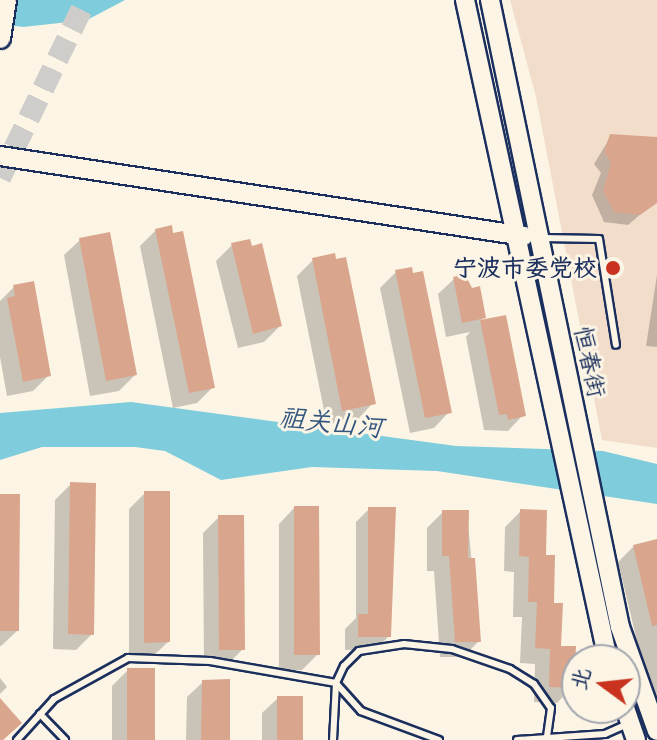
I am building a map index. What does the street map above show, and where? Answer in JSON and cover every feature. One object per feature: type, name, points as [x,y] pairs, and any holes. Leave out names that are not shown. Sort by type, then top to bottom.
[{"type":"main road","points":[[1,33],[6,0]]},
{"type":"main road","name":"恒春街","points":[[465,0],[513,234],[604,644]]},
{"type":"main road","name":"恒春街","points":[[490,0],[620,627],[653,708],[657,731]]},
{"type":"main road","points":[[0,156],[539,238]]},
{"type":"lane","points":[[539,238],[599,239],[616,345]]},
{"type":"lane","points":[[333,740],[336,683],[359,651],[404,644],[452,649],[510,669],[534,684],[551,708],[547,738]]},
{"type":"lane","points":[[17,740],[54,699],[128,658],[210,661],[336,683],[361,711],[439,740]]},
{"type":"lane","points":[[40,714],[65,740]]},
{"type":"lane","points":[[517,740],[605,734],[628,724]]},
{"type":"shaded area","name":"宁波市委党校","points":[[510,0],[657,0],[657,448],[602,440],[536,97]]},
{"type":"water","points":[[0,0],[125,0],[87,20],[23,27],[0,24]]},
{"type":"water","points":[[131,402],[456,446],[603,451],[657,464],[657,504],[437,471],[312,467],[221,480],[165,451],[135,447],[42,447],[0,460],[0,413]]},
{"type":"building","points":[[610,134],[657,137],[657,203],[640,215],[614,212],[603,191],[611,162],[604,152]]},
{"type":"building","points":[[172,225],[173,233],[183,231],[215,388],[189,393],[155,229]]},
{"type":"building","points":[[110,232],[137,375],[106,381],[79,238]]},
{"type":"building","points":[[250,239],[252,246],[262,243],[282,326],[253,334],[231,243]]},
{"type":"building","points":[[335,253],[336,259],[346,257],[376,404],[342,411],[312,258]]},
{"type":"building","points":[[412,267],[413,273],[423,271],[452,413],[425,418],[395,270]]},
{"type":"building","points":[[465,274],[472,288],[480,286],[486,318],[462,323],[453,277]]},
{"type":"building","points":[[34,281],[51,376],[23,382],[7,298],[15,296],[13,285]]},
{"type":"building","points":[[506,315],[526,416],[508,420],[507,414],[499,415],[480,320]]},
{"type":"building","points":[[70,482],[96,483],[94,635],[68,634]]},
{"type":"building","points":[[144,491],[170,491],[170,642],[144,643]]},
{"type":"building","points":[[0,494],[20,494],[19,631],[0,631]]},
{"type":"building","points":[[294,506],[319,506],[320,655],[294,655]]},
{"type":"building","points":[[368,507],[396,507],[391,637],[358,637],[358,614],[368,614]]},
{"type":"building","points":[[520,509],[547,510],[546,555],[555,555],[554,603],[563,603],[561,687],[549,687],[550,649],[535,648],[537,602],[528,602],[529,557],[519,556]]},
{"type":"building","points":[[442,510],[469,510],[468,558],[475,558],[481,642],[455,642],[449,556],[442,556]]},
{"type":"building","points":[[218,515],[244,515],[245,650],[219,650]]},
{"type":"building","points":[[657,539],[657,625],[652,626],[633,545]]},
{"type":"building","points":[[127,668],[155,668],[155,740],[127,740]]},
{"type":"building","points":[[230,679],[230,740],[201,740],[202,680]]},
{"type":"building","points":[[277,696],[303,696],[303,740],[277,740]]},
{"type":"building","points":[[0,698],[22,723],[3,740],[0,740]]},
{"type":"tunnel","points":[[0,178],[86,0]]},
{"type":"place","name":"宁波市委党校","points":[[613,268]]},
{"type":"water label","name":"祖关山河","points":[[331,422]]}]
